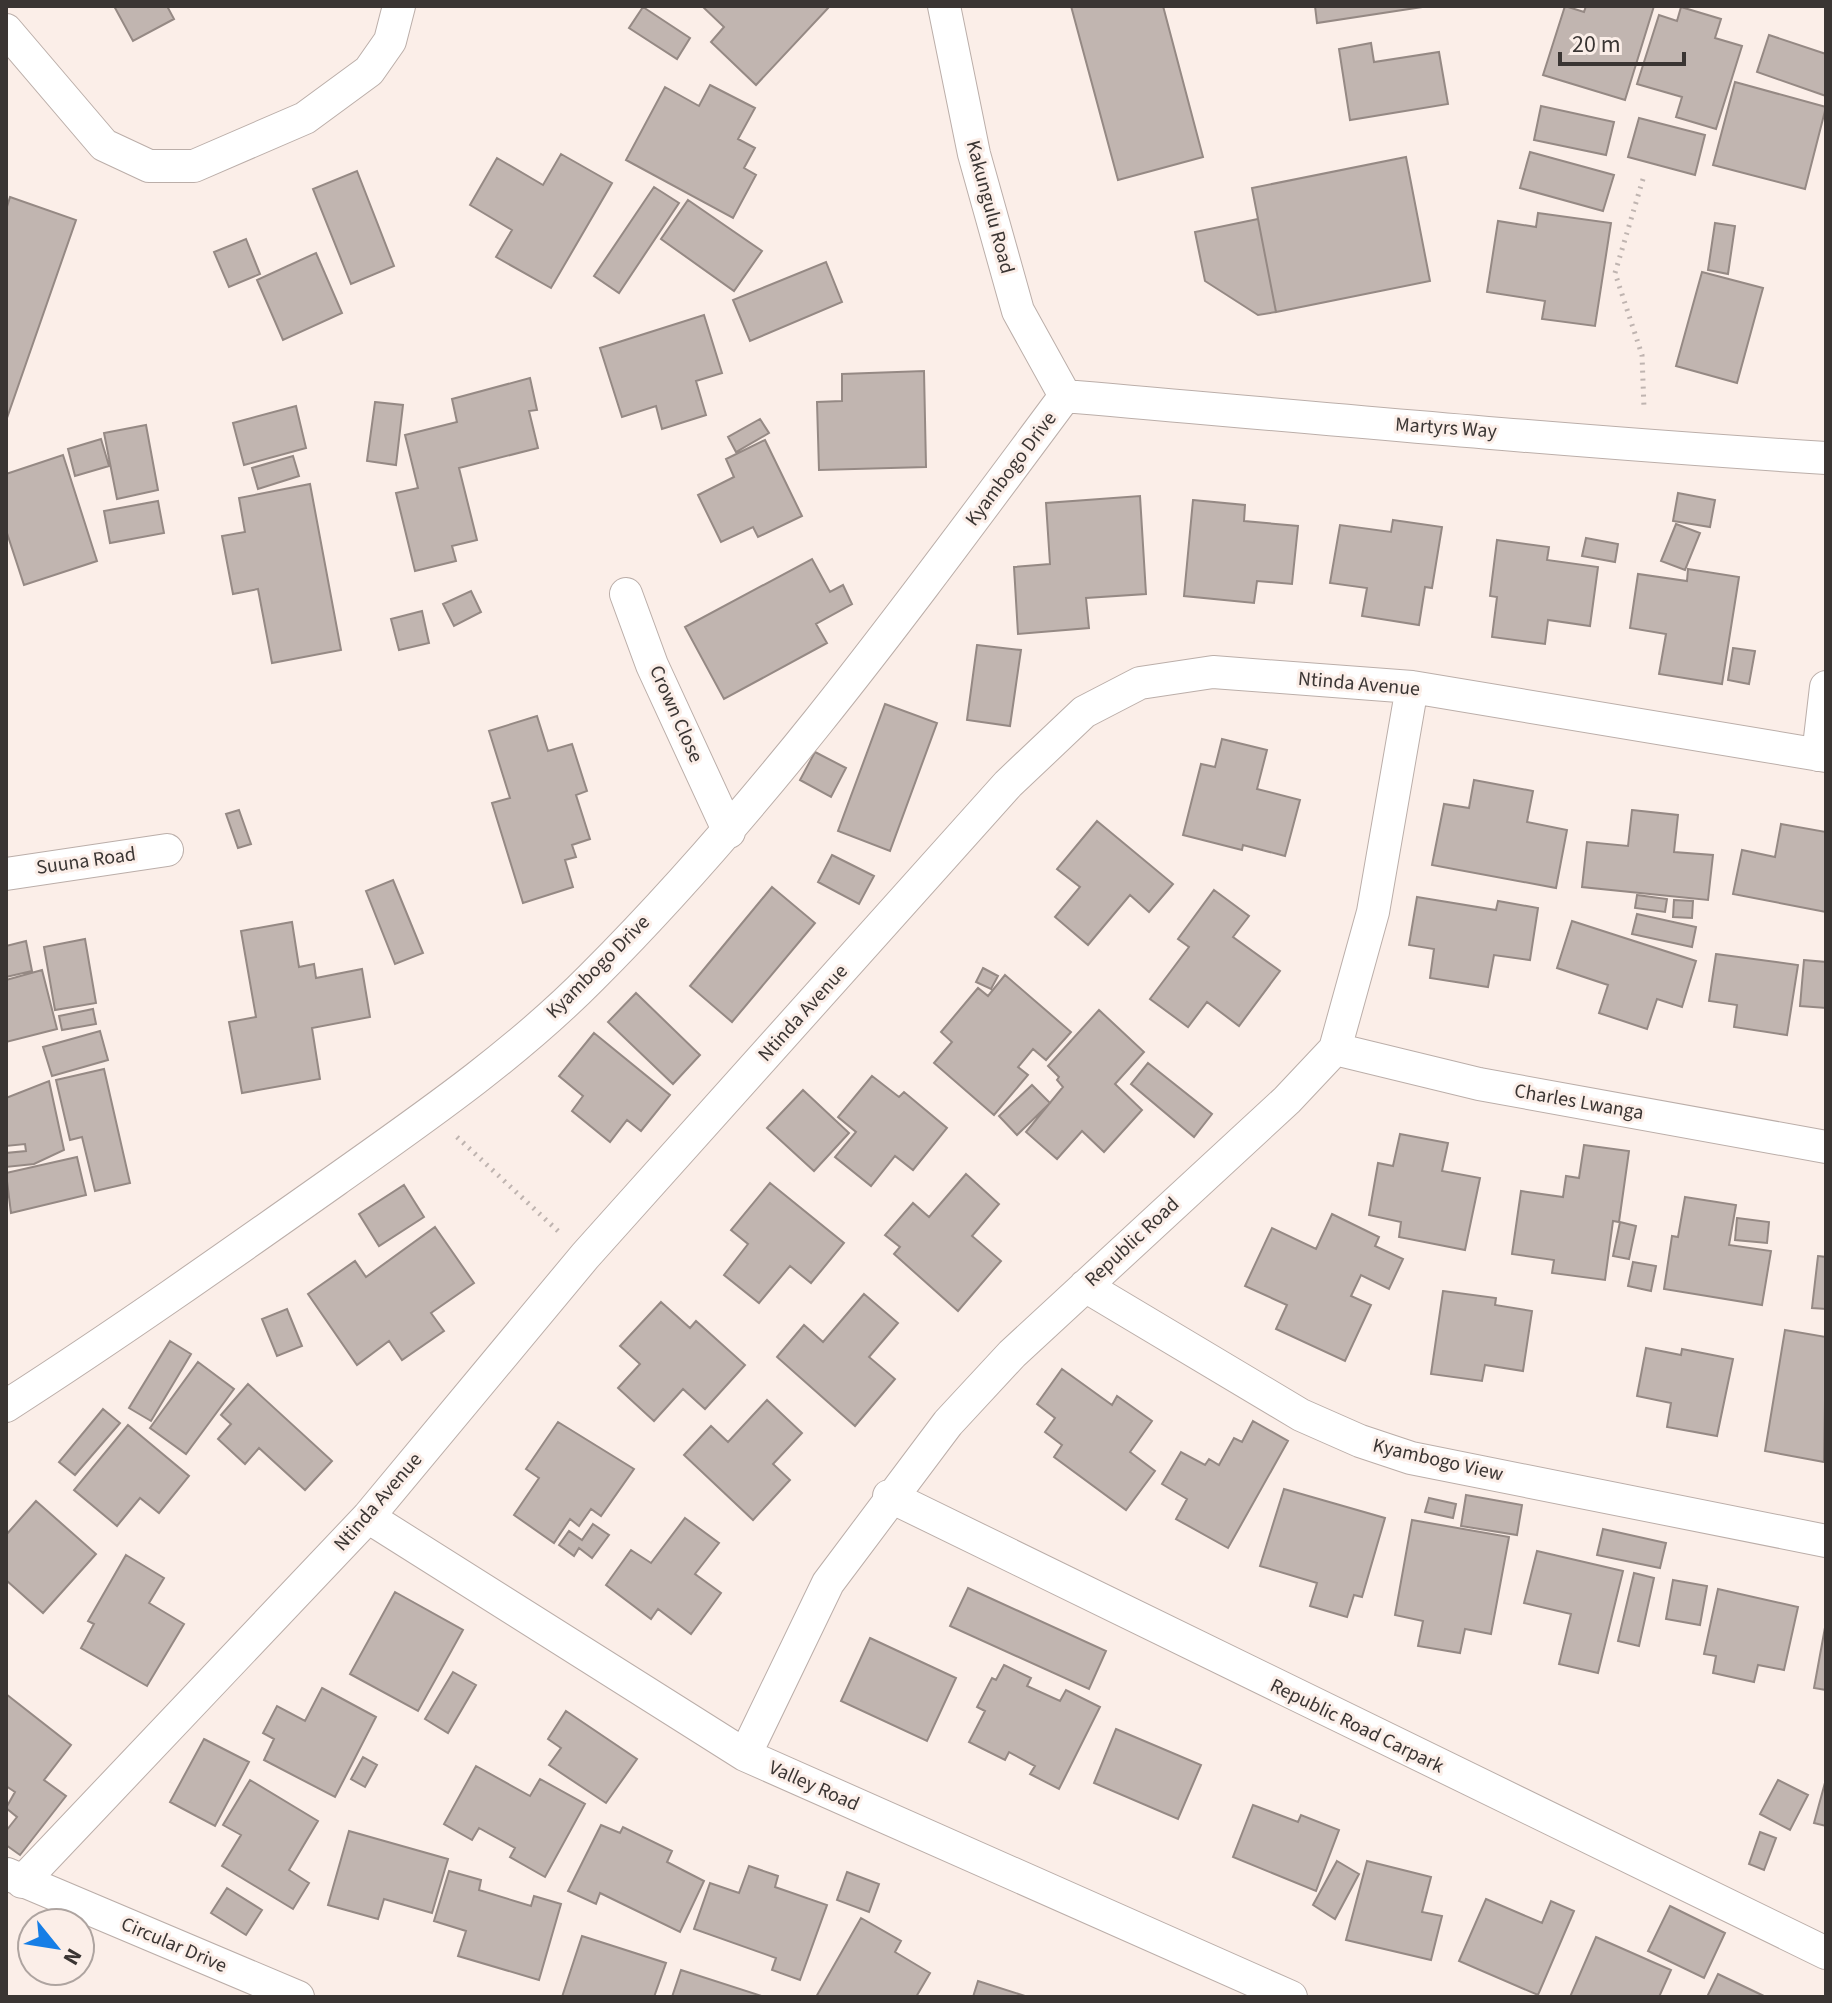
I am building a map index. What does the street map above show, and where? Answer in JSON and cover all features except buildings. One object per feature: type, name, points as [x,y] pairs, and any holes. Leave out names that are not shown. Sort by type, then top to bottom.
[{"type":"street","points":[[6,30],[104,145],[149,166],[194,166],[305,118],[369,71],[390,41],[399,6]]},
{"type":"street","name":"Kakungulu Road","points":[[944,6],[974,154],[1018,311],[1065,396]]},
{"type":"street","name":"Martyrs Way","points":[[1065,396],[1826,458]]},
{"type":"street","name":"Kyambogo Drive","points":[[6,1406],[139,1320],[430,1113],[517,1045],[590,979],[729,832],[888,634],[1065,396]]},
{"type":"street","name":"Crown Close","points":[[626,594],[652,665],[729,832]]},
{"type":"street","name":"Ntinda Avenue","points":[[14,1878],[368,1517],[585,1256],[1008,784],[1084,712],[1140,683],[1213,672],[1412,687],[1822,755]]},
{"type":"street","name":"Republic Road","points":[[745,1755],[828,1583],[889,1496],[948,1423],[1085,1286],[1287,1100],[1335,1049],[1373,912],[1412,687]]},
{"type":"street","points":[[1822,755],[1826,687]]},
{"type":"street","name":"Suuna Road","points":[[6,874],[167,850]]},
{"type":"street","name":"Charles Lwanga","points":[[1335,1049],[1479,1084],[1826,1147]]},
{"type":"street","name":"Kyambogo View","points":[[1085,1286],[1301,1415],[1360,1441],[1411,1458],[1826,1541]]},
{"type":"street","name":"Republic Road Carpark","points":[[889,1496],[1826,1953]]},
{"type":"street","name":"Valley Road","points":[[368,1517],[745,1755],[1291,1997]]},
{"type":"street","name":"Circular Drive","points":[[14,1878],[298,1997]]},
{"type":"path","points":[[1643,179],[1615,273],[1642,355],[1645,445]]},
{"type":"path","points":[[430,1113],[585,1256]]}]
